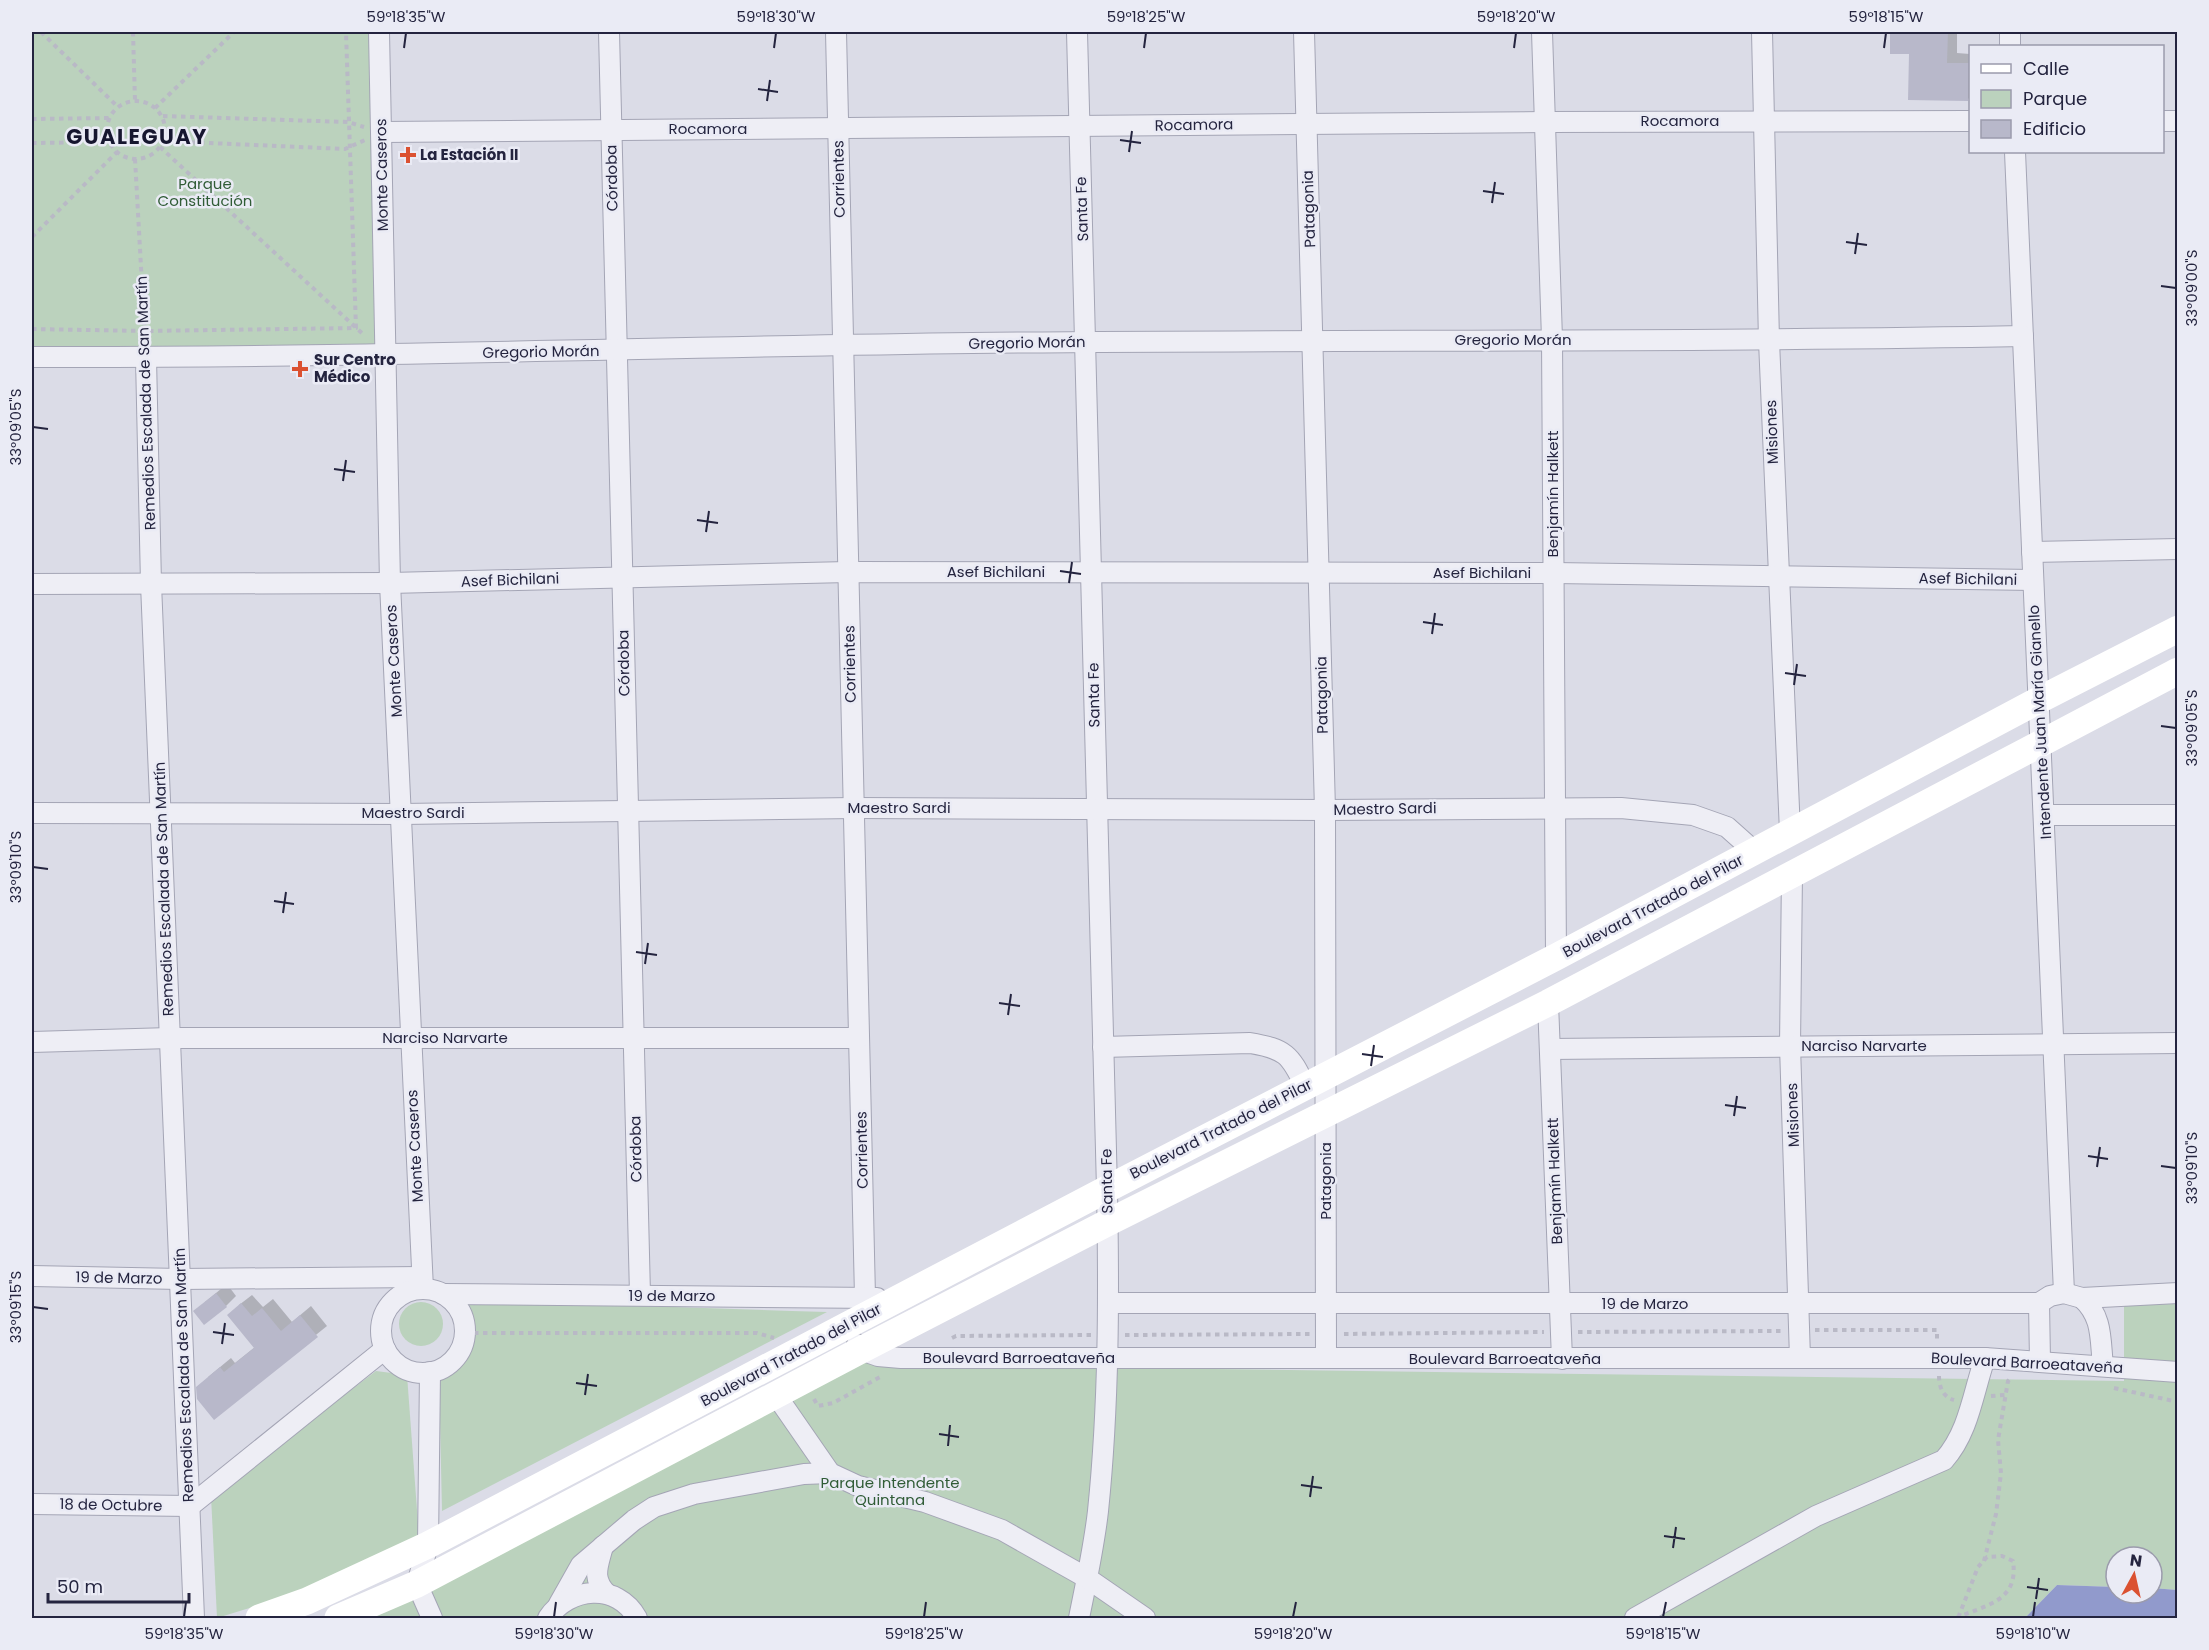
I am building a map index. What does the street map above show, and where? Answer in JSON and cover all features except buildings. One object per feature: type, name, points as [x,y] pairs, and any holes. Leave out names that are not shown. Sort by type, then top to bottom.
[{"type":"main road","name":"Boulevard Tratado del Pilar","points":[[259,1618],[307,1601],[428,1545],[1315,1080],[1556,957],[2178,628]]},
{"type":"main road","name":"Boulevard Tratado del Pilar","points":[[338,1618],[417,1584],[1107,1223],[1548,1003],[2178,671]]},
{"type":"main road","points":[[997,1247],[1012,1272]]},
{"type":"main road","points":[[761,1371],[776,1395]]},
{"type":"street","name":"Monte Caseros","points":[[379,32],[390,583],[422,1283]]},
{"type":"street","name":"Córdoba","points":[[609,32],[640,1295]]},
{"type":"street","name":"Corrientes","points":[[836,32],[866,1298]]},
{"type":"street","name":"Santa Fe","points":[[1077,32],[1108,1303],[1105,1431],[1098,1513],[1079,1618]]},
{"type":"street","name":"Patagonia","points":[[1304,32],[1325,810],[1315,1080],[1326,1114],[1326,1358]]},
{"type":"street","name":"Benjamín Halkett","points":[[1542,32],[1552,339],[1556,957]]},
{"type":"street","name":"Misiones","points":[[1762,32],[1769,341],[1790,832]]},
{"type":"street","name":"Rocamora","points":[[382,132],[1545,122],[1969,121]]},
{"type":"street","name":"Intendente Juan María Gianello","points":[[2015,153],[2054,1044],[2073,1295]]},
{"type":"street","name":"Gregorio Morán","points":[[32,357],[386,355],[1085,342],[1552,339],[1769,341],[2023,336]]},
{"type":"street","name":"Remedios Escalada de San Martín","points":[[146,357],[151,584],[194,1618]]},
{"type":"street","points":[[2032,552],[2178,549]]},
{"type":"street","name":"Asef Bichilani","points":[[32,584],[390,583],[848,572],[1554,573],[2033,580]]},
{"type":"street","name":"Maestro Sardi","points":[[32,813],[160,811],[402,814],[1097,807],[1325,810],[1621,808],[1694,815],[1727,827],[1755,852]]},
{"type":"street","points":[[2044,815],[2178,815]]},
{"type":"street","name":"Misiones","points":[[1792,873],[1790,1047],[1800,1358]]},
{"type":"street","name":"Benjamín Halkett","points":[[1548,1003],[1562,1359]]},
{"type":"street","name":"Narciso Narvarte","points":[[32,1042],[170,1038],[859,1038]]},
{"type":"street","points":[[1103,1047],[1250,1043],[1271,1046],[1293,1060],[1315,1080]]},
{"type":"street","name":"Narciso Narvarte","points":[[1550,1049],[2178,1043]]},
{"type":"street","name":"19 de Marzo","points":[[32,1276],[422,1283]]},
{"type":"street","points":[[422,1283],[443,1294],[459,1309],[465,1329],[460,1350],[451,1363],[430,1372],[406,1369],[394,1361],[385,1349],[381,1336],[382,1322],[387,1309],[397,1299],[422,1283]]},
{"type":"street","name":"19 de Marzo","points":[[1108,1303],[2039,1304],[2050,1296],[2178,1293]]},
{"type":"street","name":"19 de Marzo","points":[[443,1294],[901,1298]]},
{"type":"street","points":[[2073,1295],[2091,1306],[2097,1316],[2103,1375]]},
{"type":"street","points":[[2039,1304],[2040,1361]]},
{"type":"street","points":[[848,1325],[861,1350]]},
{"type":"street","points":[[190,1506],[385,1349]]},
{"type":"street","name":"Boulevard Barroeataveña","points":[[861,1350],[878,1356],[901,1358],[1985,1358],[2040,1361],[2103,1375],[2178,1371]]},
{"type":"street","points":[[1635,1618],[1816,1516],[1944,1460],[1955,1447],[1964,1430],[1985,1358]]},
{"type":"street","points":[[430,1372],[428,1545],[417,1584],[432,1618]]},
{"type":"street","points":[[776,1395],[830,1473]]},
{"type":"street","points":[[554,1611],[581,1565],[634,1520],[654,1507],[694,1494],[804,1474],[830,1473],[858,1486],[925,1502],[1002,1530],[1087,1578],[1145,1618]]},
{"type":"street","name":"18 de Octubre","points":[[32,1504],[190,1506]]},
{"type":"street","points":[[603,1546],[596,1570],[599,1586],[607,1594]]},
{"type":"street","points":[[554,1611],[574,1596],[590,1592],[607,1594],[622,1601],[637,1618]]},
{"type":"path","points":[[41,32],[118,107]]},
{"type":"path","points":[[133,32],[135,101]]},
{"type":"path","points":[[156,108],[234,32]]},
{"type":"path","points":[[346,32],[356,327]]},
{"type":"path","points":[[135,101],[142,101],[156,108],[163,116],[165,125],[164,141],[160,147],[145,158],[135,159],[122,156],[117,152],[110,142],[107,126],[118,107],[126,102],[135,101]]},
{"type":"path","points":[[163,116],[348,122],[382,132]]},
{"type":"path","points":[[32,119],[110,118]]},
{"type":"path","points":[[164,141],[345,149],[382,132]]},
{"type":"path","points":[[32,143],[110,142]]},
{"type":"path","points":[[160,147],[386,355]]},
{"type":"path","points":[[32,237],[117,152]]},
{"type":"path","name":"Remedios Escalada de San Martín","points":[[135,159],[146,357]]},
{"type":"path","points":[[32,329],[145,331],[356,327]]},
{"type":"path","points":[[2103,1375],[2178,1402]]},
{"type":"path","points":[[1984,1561],[1996,1514],[2001,1473],[1998,1440],[2008,1381],[2014,1376]]},
{"type":"path","points":[[2002,1556],[2013,1561],[2014,1573],[2010,1589],[1993,1604],[1957,1618],[1978,1567],[1987,1557],[2002,1556]]},
{"type":"green space","name":"Parque Constitución","points":[[32,32],[377,32],[385,354],[32,356]]},
{"type":"green space","points":[[460,1300],[827,1312],[442,1511],[439,1376],[461,1364],[468,1355],[474,1333],[468,1311]]},
{"type":"green space","points":[[421,1302],[437,1308],[443,1324],[437,1340],[421,1346],[405,1340],[399,1324],[405,1308]]},
{"type":"green space","name":"Parque Intendente Quintana","points":[[2177,1304],[2177,1590],[2164,1589],[2164,1545],[2104,1545],[2104,1587],[2057,1585],[2025,1618],[353,1618],[864,1361],[904,1365],[2124,1381],[2124,1305]]},
{"type":"green space","points":[[376,1371],[407,1375],[419,1537],[299,1593],[217,1618],[211,1496]]},
{"type":"water","points":[[2057,1585],[2104,1587],[2104,1605],[2164,1605],[2164,1589],[2177,1590],[2177,1618],[2025,1618]]},
{"type":"place","name":"La Estación II","points":[[408,155]]},
{"type":"place","name":"Sur Centro Médico","points":[[300,369]]},
{"type":"district","name":"GUALEGUAY","points":[[137,137]]}]
